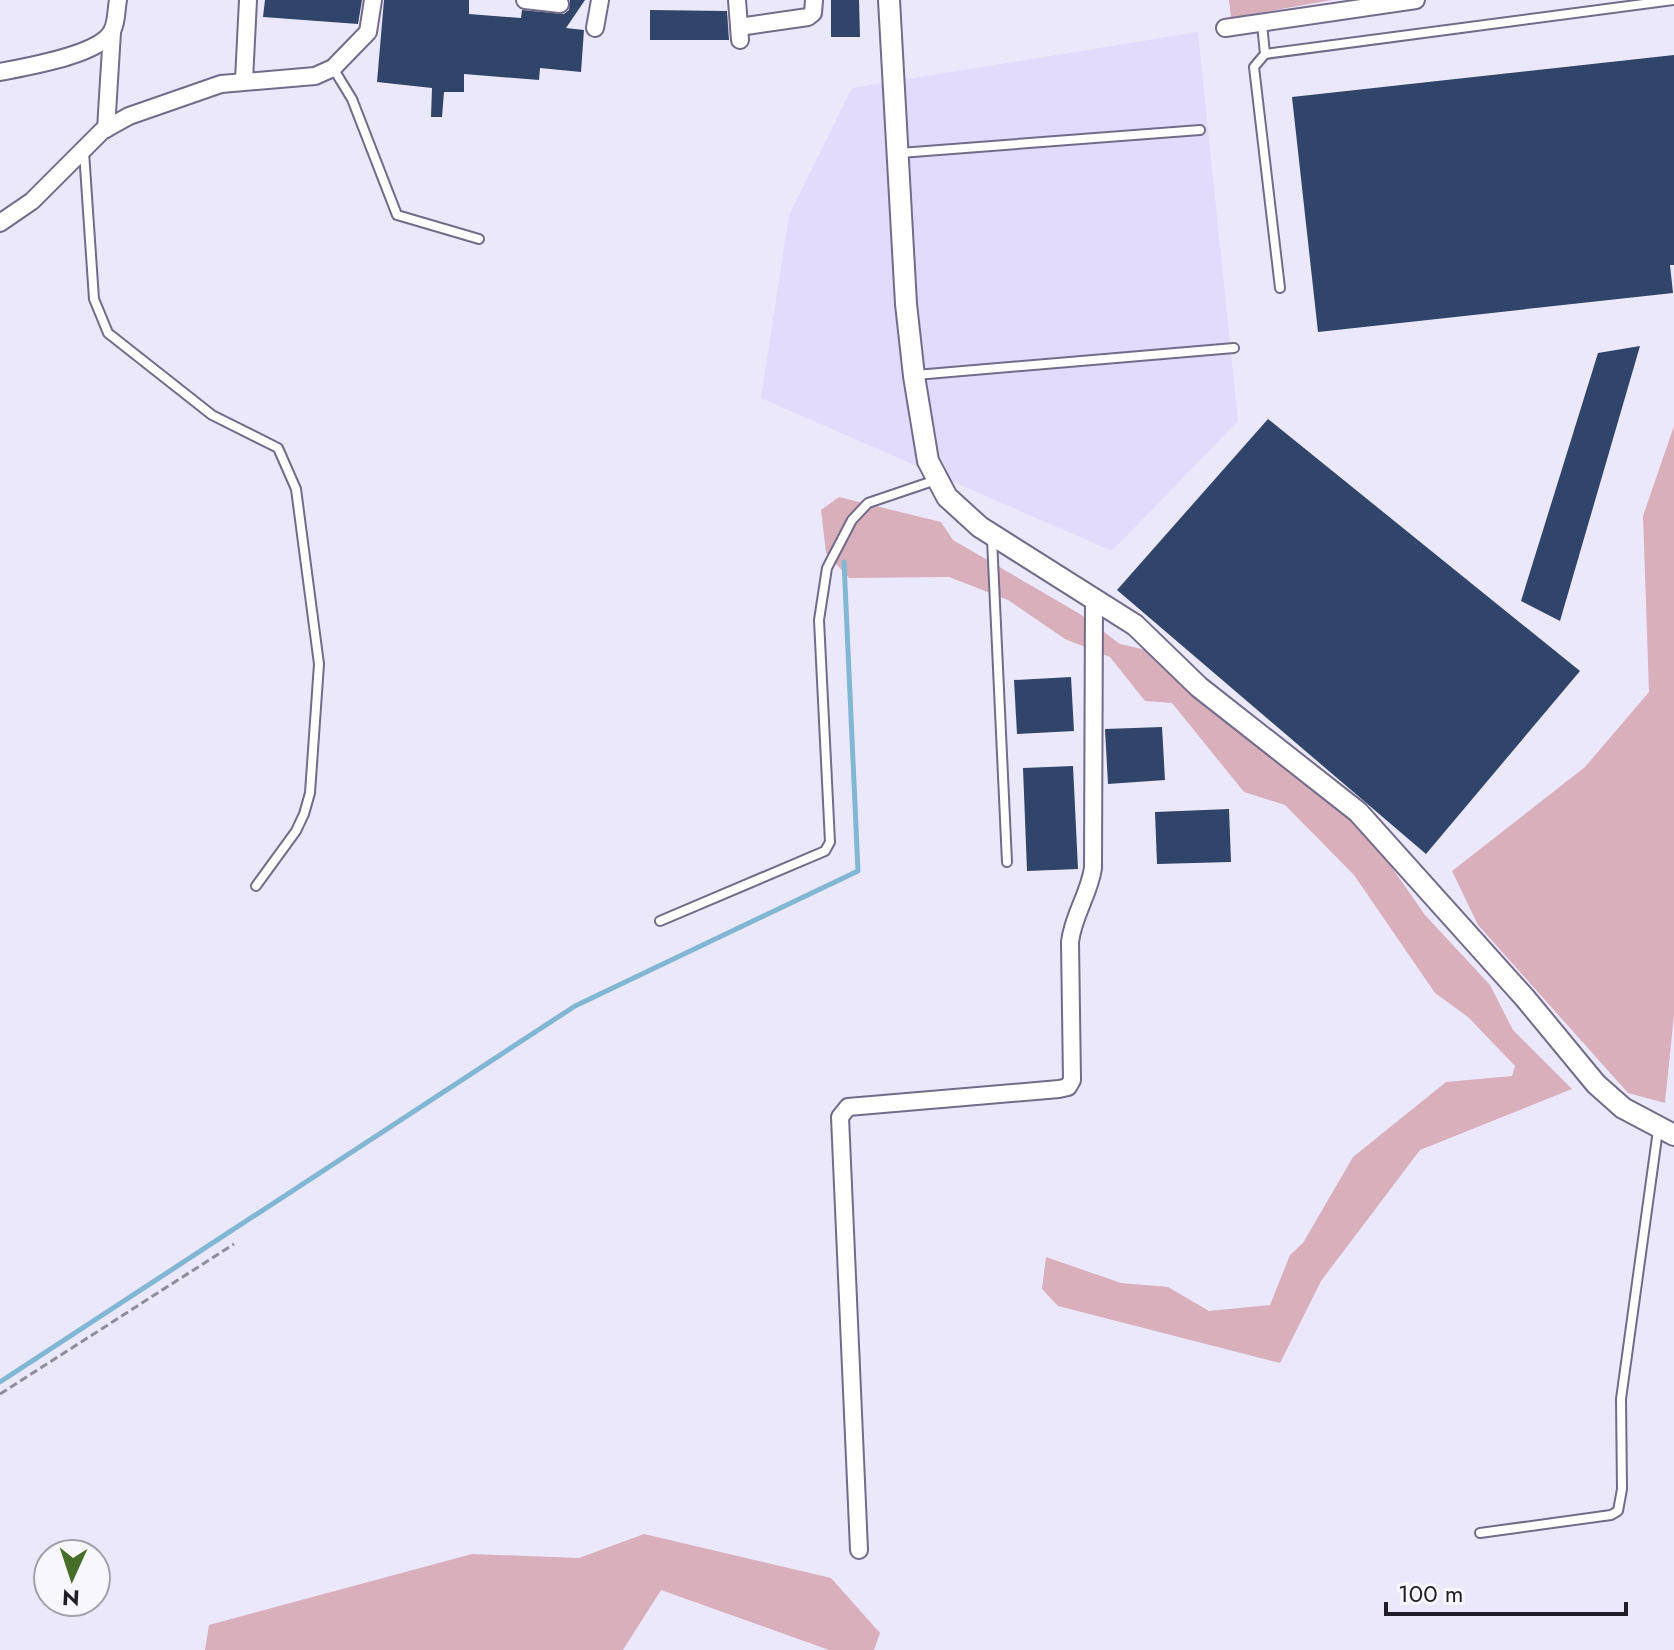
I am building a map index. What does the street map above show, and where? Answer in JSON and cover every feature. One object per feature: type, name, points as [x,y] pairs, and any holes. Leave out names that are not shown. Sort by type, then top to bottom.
[{"type":"street","points":[[106,129],[112,32],[118,0]]},
{"type":"street","points":[[244,80],[248,0]]},
{"type":"street","points":[[0,223],[32,201],[106,129],[129,116],[221,84],[315,76],[333,68],[368,32],[373,0]]},
{"type":"street","points":[[525,0],[560,4]]},
{"type":"street","points":[[595,28],[600,0]]},
{"type":"street","points":[[737,0],[740,33],[808,17],[813,13],[814,0]]},
{"type":"street","points":[[889,0],[900,153],[906,304],[914,376],[928,461],[947,497],[991,534],[1135,625],[1199,687],[1358,812],[1525,998],[1596,1084],[1623,1108],[1666,1132]]},
{"type":"street","points":[[1225,28],[1416,0]]},
{"type":"street","points":[[0,72],[58,59],[103,42],[112,32]]},
{"type":"street","points":[[859,1550],[840,1117],[848,1107],[1059,1089],[1068,1087],[1072,1080],[1070,942],[1072,924],[1090,888],[1093,868],[1094,599]]},
{"type":"lane","points":[[1280,288],[1254,67],[1265,54],[1674,0]]},
{"type":"lane","points":[[1262,24],[1265,54]]},
{"type":"lane","points":[[333,68],[352,99],[397,215],[479,239]]},
{"type":"lane","points":[[900,153],[1200,130]]},
{"type":"lane","points":[[84,152],[94,299],[108,333],[212,415],[278,448],[296,489],[319,664],[310,793],[296,831],[256,886]]},
{"type":"lane","points":[[914,376],[1234,348]]},
{"type":"lane","points":[[660,921],[825,851],[830,842],[819,620],[827,568],[852,520],[868,503],[938,480]]},
{"type":"lane","points":[[991,534],[1007,862]]},
{"type":"lane","points":[[1480,1533],[1611,1515],[1618,1511],[1622,1489],[1621,1399],[1666,1132]]},
{"type":"path","points":[[0,1394],[234,1244]]},
{"type":"shaded area","points":[[1229,0],[1332,0],[1231,18]]},
{"type":"shaded area","points":[[1198,32],[1238,421],[1112,551],[761,398],[789,215],[852,88]]},
{"type":"shaded area","points":[[1674,426],[1674,1015],[1665,1103],[1628,1093],[1478,925],[1452,871],[1585,767],[1649,692],[1643,516]]},
{"type":"shaded area","points":[[839,497],[941,522],[953,540],[1080,614],[1120,644],[1155,652],[1317,788],[1379,849],[1425,915],[1490,985],[1513,1030],[1572,1089],[1420,1150],[1321,1281],[1280,1363],[1058,1306],[1042,1289],[1046,1257],[1121,1283],[1168,1287],[1209,1311],[1270,1305],[1290,1255],[1303,1243],[1353,1157],[1446,1082],[1512,1076],[1515,1066],[1468,1017],[1435,993],[1354,875],[1285,805],[1244,792],[1172,703],[1145,701],[1110,657],[1065,639],[1008,600],[949,577],[849,578],[826,553],[821,510]]},
{"type":"shaded area","points":[[644,1534],[831,1578],[880,1633],[874,1650],[829,1650],[661,1590],[623,1650],[205,1650],[209,1625],[472,1554],[579,1558]]},
{"type":"building","points":[[265,0],[362,0],[358,24],[263,17]]},
{"type":"building","points":[[384,0],[469,0],[469,14],[521,18],[522,10],[564,14],[569,10],[570,0],[585,0],[566,28],[584,30],[581,72],[540,68],[539,80],[464,74],[464,92],[444,92],[442,117],[431,117],[432,88],[377,82]]},
{"type":"building","points":[[831,0],[859,0],[860,37],[831,37]]},
{"type":"building","points":[[650,10],[727,11],[729,40],[650,40]]},
{"type":"building","points":[[1674,55],[1674,265],[1670,265],[1673,293],[1318,332],[1292,97]]},
{"type":"building","points":[[1640,346],[1560,621],[1521,601],[1598,353]]},
{"type":"building","points":[[1268,419],[1580,671],[1426,854],[1117,590]]},
{"type":"building","points":[[1071,677],[1074,731],[1017,734],[1014,680]]},
{"type":"building","points":[[1162,727],[1165,780],[1108,784],[1105,729]]},
{"type":"building","points":[[1073,766],[1078,869],[1027,871],[1023,768]]},
{"type":"building","points":[[1229,809],[1231,862],[1157,864],[1155,812]]},
{"type":"waterway","points":[[0,1382],[575,1006],[858,871],[844,562]]}]
